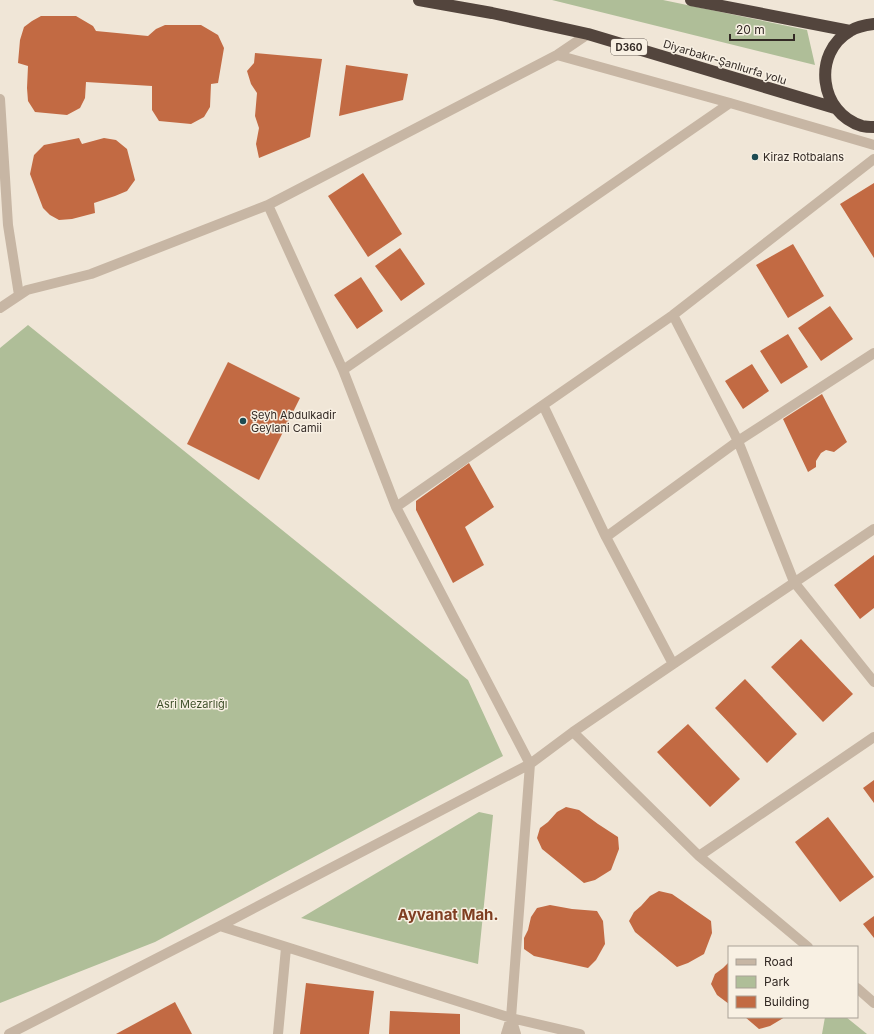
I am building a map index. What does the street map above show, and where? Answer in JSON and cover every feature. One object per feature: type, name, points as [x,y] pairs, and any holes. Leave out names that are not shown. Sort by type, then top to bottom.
[{"type":"highway","name":"Diyarbakır-Şanlıurfa yolu","points":[[419,0],[492,13],[588,34],[835,108]]},
{"type":"highway","points":[[691,0],[850,31]]},
{"type":"highway","name":"D360","points":[[874,24],[862,25],[850,31],[840,39],[831,52],[826,66],[825,81],[829,96],[835,108],[848,119],[861,126],[874,128]]},
{"type":"street","points":[[0,308],[27,290],[91,274],[268,205],[557,55],[588,34]]},
{"type":"street","points":[[557,55],[874,145]]},
{"type":"street","points":[[0,100],[8,225],[19,295]]},
{"type":"street","points":[[343,370],[730,103]]},
{"type":"street","points":[[396,507],[673,315],[874,159]]},
{"type":"street","points":[[268,205],[343,370],[396,507],[530,764],[511,1018],[506,1034]]},
{"type":"street","points":[[673,315],[738,441],[794,582],[874,682]]},
{"type":"street","points":[[606,537],[738,441],[874,352]]},
{"type":"street","points":[[543,405],[606,537],[673,664]]},
{"type":"street","points":[[9,1034],[530,764],[573,732],[794,582],[874,530]]},
{"type":"street","points":[[573,732],[699,856],[807,946]]},
{"type":"street","points":[[699,856],[874,737]]},
{"type":"street","points":[[220,926],[511,1018],[580,1034]]},
{"type":"street","points":[[278,1034],[286,948]]},
{"type":"street","points":[[858,989],[874,1002]]},
{"type":"street","points":[[511,1018],[516,1034]]},
{"type":"green space","points":[[552,0],[663,0],[807,30],[815,65]]},
{"type":"green space","name":"Asri Mezarlığı","points":[[28,325],[468,680],[503,756],[155,942],[0,1003],[0,348]]},
{"type":"green space","points":[[479,812],[493,815],[478,964],[301,918]]},
{"type":"green space","points":[[825,1018],[847,1018],[867,1034],[822,1034]]},
{"type":"building","points":[[41,16],[76,16],[93,26],[96,31],[148,36],[156,29],[165,25],[201,25],[218,35],[224,48],[218,83],[211,84],[210,107],[204,117],[191,124],[159,121],[152,110],[152,86],[86,82],[85,98],[80,108],[67,115],[35,112],[28,101],[28,66],[18,63],[20,40],[24,27]]},
{"type":"building","points":[[255,53],[322,59],[310,137],[259,158],[256,144],[259,128],[255,116],[257,93],[251,84],[247,71],[254,63]]},
{"type":"building","points":[[346,65],[408,74],[403,100],[339,116]]},
{"type":"building","points":[[79,138],[82,144],[104,138],[116,140],[127,149],[135,180],[127,191],[94,203],[95,213],[72,219],[59,220],[50,215],[43,208],[30,174],[34,155],[44,145]]},
{"type":"building","points":[[363,173],[402,234],[368,257],[328,196]]},
{"type":"building","points":[[874,183],[874,258],[840,204]]},
{"type":"building","points":[[793,244],[824,296],[788,318],[756,265]]},
{"type":"building","points":[[400,248],[425,284],[401,301],[375,266]]},
{"type":"building","points":[[361,277],[383,311],[357,329],[334,295]]},
{"type":"building","points":[[830,306],[853,339],[821,361],[798,328]]},
{"type":"building","points":[[788,334],[808,367],[781,384],[760,351]]},
{"type":"building","name":"Şeyh Abdulkadir Geylani Camii","points":[[228,362],[300,398],[259,480],[187,444]]},
{"type":"building","points":[[752,364],[769,391],[743,409],[725,381]]},
{"type":"building","points":[[822,394],[847,442],[834,452],[826,450],[821,453],[816,461],[816,467],[808,472],[783,419]]},
{"type":"building","points":[[469,463],[494,507],[465,527],[484,565],[453,583],[416,510],[416,501]]},
{"type":"building","points":[[874,555],[874,608],[860,619],[834,585]]},
{"type":"building","points":[[801,639],[853,694],[823,722],[771,667]]},
{"type":"building","points":[[745,679],[797,734],[767,763],[715,708]]},
{"type":"building","points":[[688,724],[740,779],[710,807],[657,752]]},
{"type":"building","points":[[874,780],[874,803],[863,788]]},
{"type":"building","points":[[566,807],[579,810],[618,837],[619,849],[611,870],[595,880],[584,883],[542,849],[537,838],[540,828],[557,812]]},
{"type":"building","points":[[828,817],[874,877],[840,902],[795,842]]},
{"type":"building","points":[[659,891],[672,894],[711,921],[712,933],[704,954],[677,967],[635,932],[629,921],[634,912],[650,896]]},
{"type":"building","points":[[550,905],[597,911],[603,921],[605,944],[596,960],[588,968],[534,956],[524,949],[524,938],[528,930],[531,917],[537,908]]},
{"type":"building","points":[[874,916],[874,938],[863,924]]},
{"type":"building","points":[[728,963],[728,1003],[717,995],[711,984],[715,974]]},
{"type":"building","points":[[306,983],[374,991],[369,1034],[300,1034]]},
{"type":"building","points":[[175,1002],[192,1034],[116,1034]]},
{"type":"building","points":[[390,1011],[460,1014],[460,1034],[389,1034]]},
{"type":"building","points":[[746,1018],[783,1018],[770,1026],[759,1029]]},
{"type":"place","name":"Kiraz Rotbalans","points":[[755,157]]},
{"type":"place","name":"Şeyh Abdulkadir Geylani Camii","points":[[243,421]]},
{"type":"district","name":"Ayvanat Mah.","points":[[448,915]]}]
